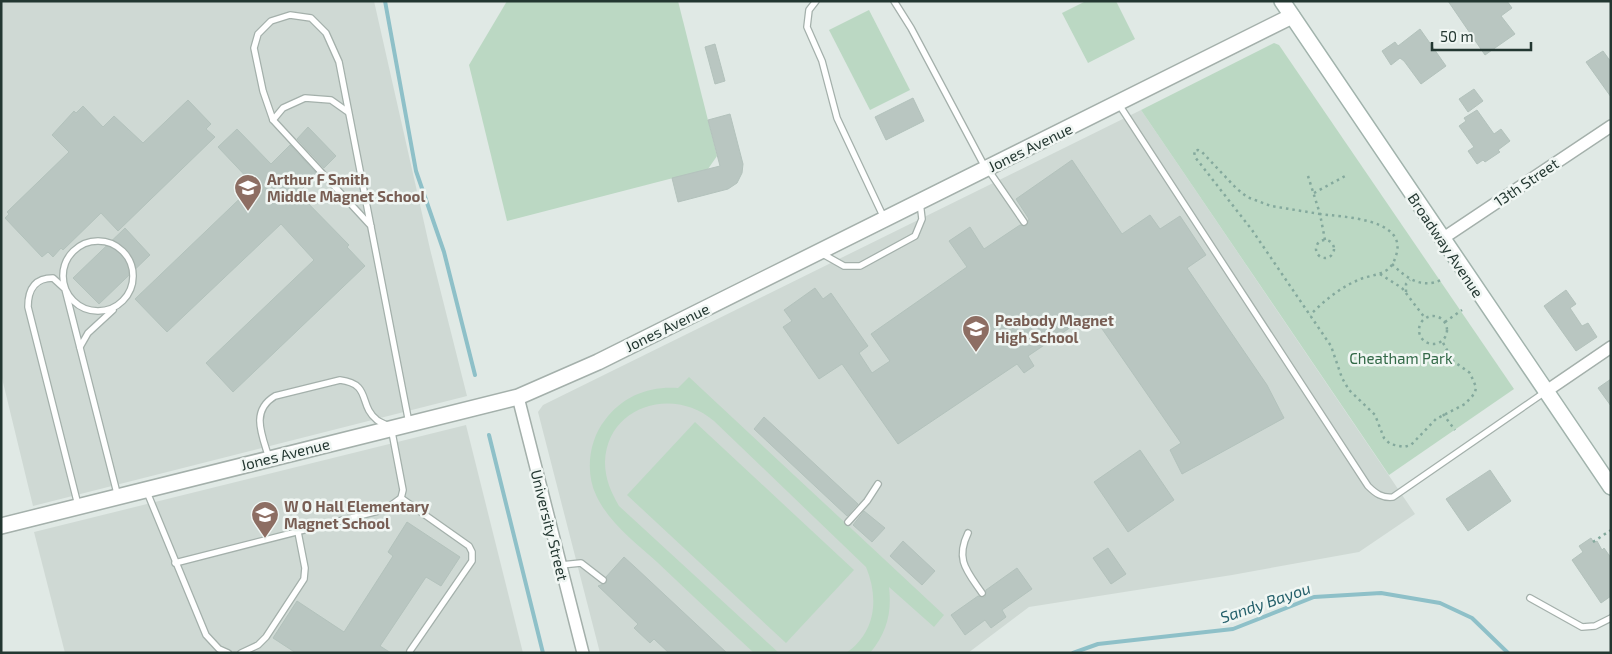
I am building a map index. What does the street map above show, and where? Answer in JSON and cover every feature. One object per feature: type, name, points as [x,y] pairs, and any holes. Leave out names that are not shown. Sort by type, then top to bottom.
[{"type":"street","name":"Broadway Avenue","points":[[1282,1],[1611,487]]},
{"type":"street","name":"Jones Avenue","points":[[1,526],[391,427],[518,397],[564,378],[1292,16]]},
{"type":"street","name":"13th Street","points":[[1442,239],[1611,126]]},
{"type":"street","points":[[1545,392],[1611,347]]},
{"type":"street","name":"University Street","points":[[518,397],[583,653]]},
{"type":"lane","points":[[816,1],[809,10],[807,27],[822,61],[837,118],[884,219]]},
{"type":"lane","points":[[894,1],[911,28],[987,168],[1024,222]]},
{"type":"lane","points":[[371,226],[273,120],[263,91],[254,48],[258,34],[271,21],[290,14],[311,18],[326,33],[338,62],[371,226],[409,423]]},
{"type":"lane","points":[[273,120],[283,108],[305,98],[331,100],[348,112]]},
{"type":"lane","points":[[1118,103],[1363,478],[1376,494],[1393,497],[1545,392]]},
{"type":"lane","points":[[819,252],[844,266],[860,266],[915,236],[922,219],[920,202]]},
{"type":"lane","points":[[80,347],[88,334],[125,300],[131,289],[134,277],[127,255],[119,247],[97,241],[86,243],[69,257],[64,267],[63,278],[65,289],[118,497]]},
{"type":"lane","points":[[64,267],[47,278],[36,282],[31,289],[28,307],[78,507]]},
{"type":"lane","points":[[47,278],[59,281],[71,300],[86,310],[104,311],[116,307]]},
{"type":"lane","points":[[175,563],[386,510],[401,498],[403,490],[391,427],[377,420],[372,414],[364,393],[350,381],[340,380],[275,396],[267,401],[259,416],[269,458]]},
{"type":"lane","points":[[848,522],[867,501],[878,484]]},
{"type":"lane","points":[[146,490],[206,635],[212,643],[228,653]]},
{"type":"lane","points":[[401,498],[469,546],[472,552],[472,561],[410,651]]},
{"type":"lane","points":[[241,653],[258,645],[266,637],[304,579],[305,568],[298,532]]},
{"type":"lane","points":[[968,533],[961,555],[964,565],[982,593]]},
{"type":"lane","points":[[561,565],[581,563],[603,580]]},
{"type":"lane","points":[[1530,598],[1582,627],[1595,626],[1611,618]]},
{"type":"path","points":[[1310,315],[1340,289],[1355,281],[1384,272],[1392,264],[1398,249],[1397,243],[1384,226],[1259,203],[1236,188],[1202,152],[1194,151],[1195,157],[1252,230],[1331,346],[1349,390],[1375,415],[1384,438],[1390,444],[1404,447],[1411,445],[1443,414],[1465,404],[1471,399],[1476,386],[1470,373],[1454,362],[1442,341]]},
{"type":"path","points":[[1314,193],[1347,175]]},
{"type":"path","points":[[1308,176],[1320,214],[1325,240]]},
{"type":"path","points":[[1325,240],[1330,242],[1334,249],[1332,254],[1324,258],[1319,256],[1316,250],[1319,242],[1325,240]]},
{"type":"path","points":[[1392,264],[1410,280],[1427,283],[1441,280]]},
{"type":"path","points":[[1379,273],[1396,283],[1425,318]]},
{"type":"path","points":[[1407,294],[1406,284],[1410,280]]},
{"type":"path","points":[[1445,322],[1462,310]]},
{"type":"path","points":[[1434,315],[1445,322],[1447,333],[1442,341],[1433,344],[1422,338],[1419,330],[1425,318],[1434,315]]},
{"type":"path","points":[[1443,414],[1455,430]]},
{"type":"path","points":[[1593,542],[1611,530]]},
{"type":"shaded area","points":[[1,1],[374,1],[430,249],[467,396],[33,506],[1,374]]},
{"type":"shaded area","name":"Peabody Magnet High School","points":[[1141,110],[1415,514],[1359,552],[1232,575],[1029,607],[968,653],[600,653],[538,412],[543,405]]},
{"type":"shaded area","name":"W O Hall Elementary Magnet School","points":[[466,425],[523,653],[65,653],[34,532]]},
{"type":"green space","points":[[507,1],[678,1],[717,156],[708,169],[507,221],[469,65]]},
{"type":"green space","points":[[1086,1],[1116,1],[1135,39],[1088,63],[1062,13]]},
{"type":"green space","points":[[869,10],[910,90],[870,110],[829,30]]},
{"type":"green space","name":"Cheatham Park","points":[[1274,43],[1279,45],[1514,389],[1389,475],[1141,110]]},
{"type":"green space","points":[[689,377],[944,615],[934,627],[889,587],[889,614],[881,638],[870,653],[846,653],[864,635],[872,614],[873,591],[866,567],[714,421],[698,410],[680,405],[662,404],[645,407],[630,415],[617,427],[609,442],[605,462],[607,480],[619,506],[779,653],[754,653],[623,532],[601,505],[593,486],[590,456],[595,437],[605,420],[628,399],[647,391],[678,388]]},
{"type":"green space","points":[[695,422],[854,570],[786,643],[627,495]]},
{"type":"building","points":[[1448,1],[1507,1],[1512,8],[1501,16],[1515,34],[1485,55]]},
{"type":"building","points":[[1420,29],[1446,66],[1421,84],[1404,61],[1400,58],[1391,65],[1382,51],[1395,42],[1398,46]]},
{"type":"building","points":[[715,44],[725,81],[715,84],[705,47]]},
{"type":"building","points":[[1603,51],[1611,62],[1611,97],[1586,62]]},
{"type":"building","points":[[1474,89],[1483,101],[1468,112],[1459,99]]},
{"type":"building","points":[[913,98],[924,121],[886,140],[875,117]]},
{"type":"building","points":[[188,100],[211,124],[206,129],[215,137],[118,231],[101,213],[63,250],[61,248],[53,257],[48,252],[42,257],[5,218],[9,214],[7,212],[69,152],[52,135],[74,111],[76,113],[83,106],[103,127],[114,116],[143,143]]},
{"type":"building","points":[[1477,110],[1494,134],[1501,129],[1510,141],[1498,150],[1500,152],[1485,162],[1483,160],[1477,164],[1468,151],[1474,147],[1459,126],[1466,121],[1464,118]]},
{"type":"building","points":[[730,114],[743,164],[742,173],[737,183],[728,189],[678,202],[672,178],[720,166],[708,120]]},
{"type":"building","points":[[308,127],[336,156],[324,168],[297,139]]},
{"type":"building","name":"Arthur F Smith Middle Magnet School","points":[[237,129],[271,164],[290,145],[317,174],[298,193],[349,245],[347,247],[365,266],[233,392],[206,363],[314,260],[281,224],[167,332],[135,299],[254,185],[218,147]]},
{"type":"building","name":"Peabody Magnet High School","points":[[1072,160],[1122,234],[1150,215],[1160,229],[1180,216],[1206,255],[1187,268],[1267,385],[1284,418],[1182,474],[1170,450],[1181,443],[1098,323],[1086,330],[1080,321],[1028,356],[1034,366],[1024,373],[1017,364],[898,444],[842,364],[819,379],[783,327],[792,321],[784,310],[815,288],[823,299],[831,293],[868,346],[859,353],[872,373],[890,361],[871,334],[967,267],[949,241],[970,227],[984,249],[1020,225],[1026,226],[1029,219],[1016,199]]},
{"type":"building","points":[[125,228],[150,255],[99,304],[73,278]]},
{"type":"building","points":[[1566,290],[1576,304],[1570,308],[1582,326],[1588,323],[1597,337],[1576,351],[1544,306]]},
{"type":"building","points":[[1611,379],[1611,406],[1598,388]]},
{"type":"building","points":[[764,417],[858,504],[847,516],[754,429]]},
{"type":"building","points":[[1140,450],[1174,500],[1128,532],[1094,482]]},
{"type":"building","points":[[1490,470],[1511,501],[1468,531],[1446,499]]},
{"type":"building","points":[[864,511],[885,528],[872,542],[853,525]]},
{"type":"building","name":"W O Hall Elementary Magnet School","points":[[407,522],[460,557],[441,586],[426,577],[380,646],[391,653],[296,653],[273,638],[297,601],[344,632],[393,556],[388,552]]},
{"type":"building","points":[[1591,538],[1594,543],[1597,541],[1602,550],[1604,548],[1611,558],[1611,596],[1601,603],[1572,560],[1583,552],[1579,546]]},
{"type":"building","points":[[903,541],[935,571],[922,585],[890,556]]},
{"type":"building","points":[[1108,548],[1126,574],[1111,584],[1093,558]]},
{"type":"building","points":[[624,557],[727,653],[669,653],[654,639],[650,643],[634,628],[638,624],[598,586],[606,583],[606,577]]},
{"type":"building","points":[[1017,568],[1032,589],[1002,610],[1006,617],[991,628],[985,620],[965,635],[951,615],[978,596],[985,597],[986,590]]},
{"type":"waterway","points":[[385,1],[416,171],[444,252],[475,375]]},
{"type":"waterway","points":[[489,435],[543,653]]},
{"type":"waterway","name":"Sandy Bayou","points":[[1073,653],[1098,644],[1233,629],[1314,597],[1381,593],[1440,603],[1472,618],[1508,653]]},
{"type":"place","name":"Arthur F Smith Middle Magnet School","points":[[248,212]]},
{"type":"place","name":"Peabody Magnet High School","points":[[976,353]]},
{"type":"place","name":"W O Hall Elementary Magnet School","points":[[265,539]]}]
